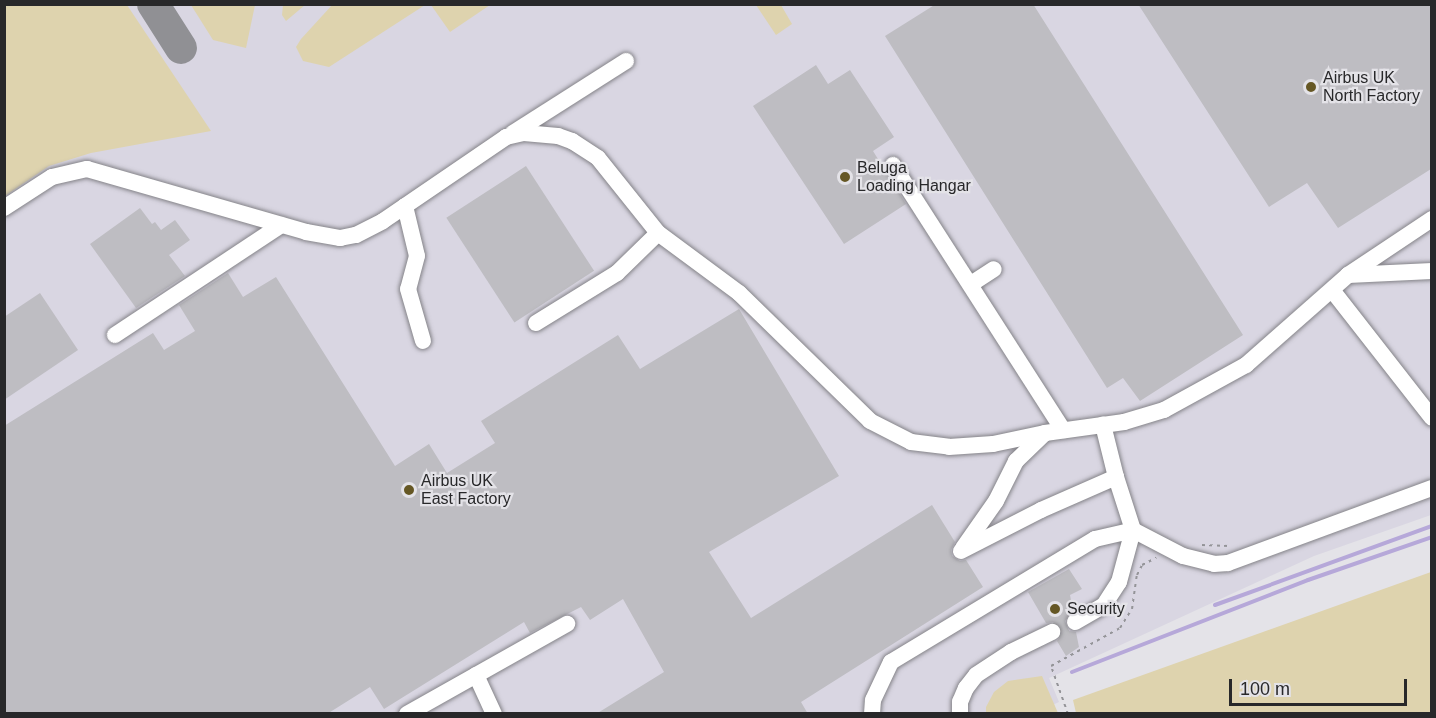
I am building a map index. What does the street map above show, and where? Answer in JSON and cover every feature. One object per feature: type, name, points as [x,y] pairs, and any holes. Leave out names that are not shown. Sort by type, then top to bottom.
[{"type":"street","points":[[4,208],[52,177],[87,169],[322,237],[340,238],[370,229],[506,137],[626,61]]},
{"type":"street","points":[[506,137],[537,133],[572,141],[598,158],[612,172],[658,232],[739,293],[846,399],[883,430],[911,442],[949,447],[993,444],[1045,433],[1135,420],[1164,410],[1217,383],[1246,365],[1348,275],[1431,219]]},
{"type":"street","points":[[894,165],[1063,430]]},
{"type":"street","points":[[405,206],[417,255],[408,289],[423,341]]},
{"type":"street","points":[[115,335],[281,225]]},
{"type":"street","points":[[536,323],[617,273],[658,232]]},
{"type":"street","points":[[970,284],[994,269]]},
{"type":"street","points":[[1348,275],[1431,271]]},
{"type":"street","points":[[1332,290],[1431,418]]},
{"type":"street","points":[[1075,622],[1104,605],[1119,582],[1133,530],[1103,425]]},
{"type":"street","points":[[1045,433],[1016,461],[996,501],[961,551],[1041,510],[1116,477]]},
{"type":"street","points":[[872,714],[873,700],[891,662],[1095,539],[1133,530],[1183,556],[1214,564],[1228,563],[1431,488]]},
{"type":"street","points":[[407,714],[567,624]]},
{"type":"street","points":[[960,714],[960,702],[966,688],[976,675],[1011,652],[1052,632]]},
{"type":"street","points":[[476,675],[494,714]]},
{"type":"path","points":[[1193,544],[1226,547],[1236,545]]},
{"type":"path","points":[[1068,714],[1051,666],[1120,628],[1132,609],[1137,575],[1142,565],[1158,558]]},
{"type":"shaded area","points":[[5,4],[127,5],[211,131],[91,153],[49,166],[5,196]]},
{"type":"shaded area","points":[[283,4],[305,5],[286,21],[282,15]]},
{"type":"shaded area","points":[[333,4],[425,5],[329,67],[303,61],[296,47]]},
{"type":"shaded area","points":[[4,5],[1431,5],[1431,515],[1314,556],[1049,678],[1059,702],[1035,713],[5,713]]},
{"type":"shaded area","points":[[191,5],[255,5],[246,48],[213,40]]},
{"type":"shaded area","points":[[431,5],[490,5],[450,32]]},
{"type":"shaded area","points":[[756,5],[781,5],[792,24],[776,35]]},
{"type":"shaded area","points":[[1431,572],[1431,713],[1076,713],[1073,700]]},
{"type":"shaded area","points":[[1042,676],[1058,713],[986,713],[986,707],[994,692],[1008,681]]},
{"type":"building","points":[[936,4],[1033,4],[1243,335],[1140,401],[1123,378],[1107,388],[885,36]]},
{"type":"building","name":"Airbus UK North Factory","points":[[1138,4],[1431,4],[1431,169],[1338,228],[1307,183],[1269,207]]},
{"type":"building","name":"Beluga Loading Hangar","points":[[816,65],[828,84],[850,70],[894,137],[873,151],[906,204],[844,244],[753,106]]},
{"type":"building","points":[[526,166],[594,271],[514,323],[446,218]]},
{"type":"building","points":[[140,208],[152,224],[155,222],[161,230],[175,220],[190,240],[169,255],[185,276],[136,308],[90,244]]},
{"type":"building","name":"Airbus UK East Factory","points":[[228,273],[243,297],[276,277],[395,466],[429,444],[447,473],[495,443],[481,421],[618,335],[640,369],[739,309],[839,476],[709,552],[751,618],[932,505],[955,542],[951,550],[952,556],[960,561],[966,560],[983,587],[801,702],[808,714],[596,714],[664,672],[623,599],[590,620],[581,607],[530,633],[524,622],[384,709],[370,687],[327,714],[4,714],[4,426],[153,333],[164,350],[195,331],[179,305]]},
{"type":"building","points":[[40,293],[78,350],[4,400],[4,317]]},
{"type":"building","name":"Security","points":[[1069,569],[1082,589],[1070,595],[1073,611],[1065,621],[1069,631],[1076,632],[1079,647],[1066,656],[1057,641],[1062,633],[1061,627],[1053,622],[1046,623],[1028,592]]},
{"type":"waterway","points":[[1215,605],[1432,526]]},
{"type":"waterway","points":[[1072,672],[1308,580],[1432,537]]},
{"type":"taxiway","points":[[153,4],[181,48]]},
{"type":"tunnel","points":[[1052,632],[1075,622]]},
{"type":"place","name":"Airbus UK North Factory","points":[[1311,87]]},
{"type":"place","name":"Beluga Loading Hangar","points":[[845,177]]},
{"type":"place","name":"Airbus UK East Factory","points":[[409,490]]},
{"type":"place","name":"Security","points":[[1055,609]]}]
